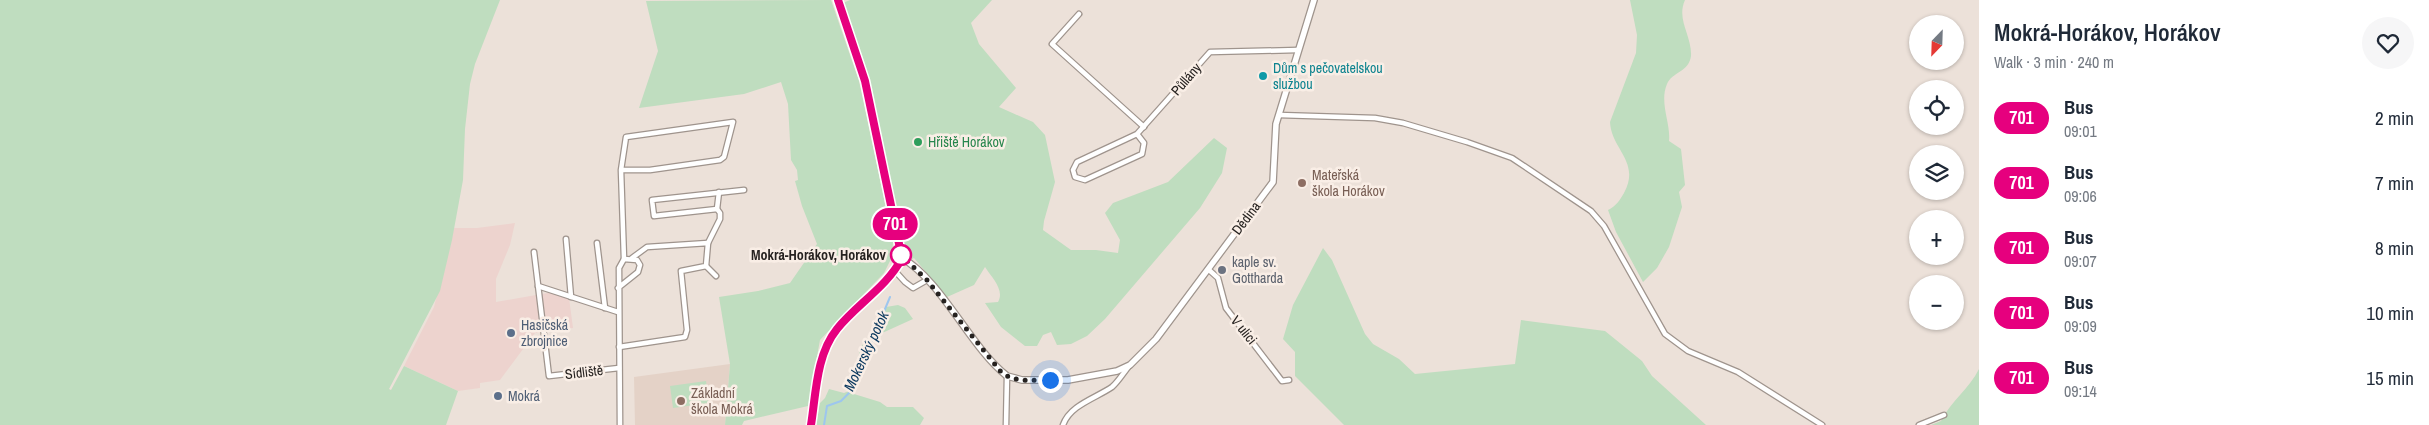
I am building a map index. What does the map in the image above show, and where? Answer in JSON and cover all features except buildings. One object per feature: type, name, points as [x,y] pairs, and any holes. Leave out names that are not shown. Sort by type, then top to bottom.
[{"type":"street","points":[[811,425],[821,364],[836,329],[895,271],[902,258],[865,81],[838,0]]},
{"type":"street","points":[[1314,0],[1278,115],[1375,118],[1403,123],[1512,158],[1591,211],[1604,226],[1665,334],[1688,350],[1738,372],[1822,425]]},
{"type":"street","points":[[1079,14],[1052,44],[1144,127]]},
{"type":"street","name":"Půllány","points":[[1137,134],[1144,143],[1142,154],[1085,180],[1077,180],[1073,174],[1074,166],[1077,162],[1137,134],[1210,52],[1298,50]]},
{"type":"street","name":"Dědina","points":[[1007,376],[1022,380],[1068,380],[1117,371],[1130,364],[1156,339],[1273,182],[1278,115]]},
{"type":"street","name":"Sídliště","points":[[620,425],[618,288],[619,265],[624,259],[621,170],[622,152],[626,137],[732,122],[724,157],[720,160],[650,170],[621,170]]},
{"type":"street","points":[[717,209],[654,216],[652,200],[744,190]]},
{"type":"street","points":[[716,276],[706,266],[708,243],[720,219],[720,213],[717,209],[719,192]]},
{"type":"street","points":[[566,239],[571,297]]},
{"type":"street","points":[[597,243],[605,308]]},
{"type":"street","points":[[624,259],[632,258],[647,247],[708,243]]},
{"type":"street","name":"Sídliště","points":[[534,252],[549,376],[619,368]]},
{"type":"street","points":[[618,288],[639,270],[639,262],[632,258]]},
{"type":"street","points":[[902,258],[912,264],[927,280],[1007,376],[1006,425]]},
{"type":"street","points":[[619,347],[685,337],[687,330],[681,272],[706,266]]},
{"type":"street","name":"V ulici","points":[[1209,270],[1218,278],[1226,308],[1282,381],[1289,380]]},
{"type":"street","points":[[895,271],[904,282],[913,288],[927,280]]},
{"type":"street","points":[[538,286],[618,312]]},
{"type":"street","points":[[1063,425],[1066,417],[1112,386],[1130,364]]},
{"type":"street","points":[[1919,425],[1944,415]]},
{"type":"shaded area","points":[[515,223],[510,245],[496,279],[496,302],[553,292],[569,298],[573,328],[535,333],[500,380],[480,383],[480,388],[458,391],[404,366],[434,307],[454,228],[477,228]]},
{"type":"shaded area","name":"Základní škola Mokrá","points":[[730,364],[725,425],[635,425],[634,377]]},
{"type":"green space","points":[[0,0],[500,0],[475,64],[470,84],[465,129],[463,180],[440,291],[389,389],[391,390],[404,366],[458,391],[446,425],[0,425]]},
{"type":"green space","points":[[831,0],[859,81],[893,241],[892,257],[884,273],[820,340],[808,406],[744,421],[742,425],[725,425],[730,364],[719,297],[758,291],[790,283],[817,244],[802,206],[795,181],[798,180],[797,170],[791,160],[788,104],[781,82],[744,94],[639,108],[658,51],[646,1]]},
{"type":"green space","points":[[850,0],[992,0],[971,23],[979,44],[1016,88],[999,107],[1033,122],[1045,135],[1055,182],[1043,230],[1071,250],[1096,250],[1118,253],[1120,240],[1105,213],[1113,203],[1168,182],[1214,138],[1227,148],[1222,173],[1200,208],[1105,319],[1087,336],[1071,344],[1057,345],[1051,332],[1043,335],[1037,346],[1025,346],[1001,327],[985,303],[998,302],[1000,293],[997,284],[985,267],[974,285],[947,297],[914,258],[912,259],[900,236],[872,97],[843,3]]},
{"type":"green space","points":[[1630,0],[1685,0],[1682,14],[1691,48],[1690,61],[1684,69],[1669,80],[1664,98],[1669,141],[1681,149],[1685,185],[1679,192],[1682,207],[1669,247],[1657,268],[1643,282],[1616,232],[1608,210],[1613,207],[1624,193],[1629,173],[1624,156],[1612,132],[1610,122],[1636,53],[1637,35]]},
{"type":"green space","points":[[1323,248],[1332,260],[1365,334],[1373,344],[1399,359],[1415,374],[1515,364],[1521,320],[1605,331],[1642,361],[1652,376],[1706,425],[1344,425],[1295,376],[1295,352],[1283,339],[1293,305]]},
{"type":"green space","points":[[898,305],[905,308],[913,319],[880,334],[869,345],[854,394],[880,402],[887,407],[913,407],[924,418],[920,425],[816,425],[820,403],[825,398],[829,389],[844,393],[849,391],[861,347],[876,328],[886,307]]},
{"type":"green space","points":[[1979,369],[1979,425],[1931,425],[1941,421]]},
{"type":"green space","points":[[706,381],[709,403],[673,408],[670,386]]},
{"type":"waterway","name":"Mokerský potok","points":[[824,425],[827,406],[841,401],[851,391],[890,297]]},
{"type":"bus line","name":"701","points":[[811,425],[824,352],[836,329],[895,271],[902,258],[865,81],[838,0]]},
{"type":"place","name":"Dům s pečovatelskou službou","points":[[1263,76]]},
{"type":"place","name":"Hřiště Horákov","points":[[918,142]]},
{"type":"place","name":"Mateřská škola Horákov","points":[[1302,183]]},
{"type":"place","name":"Mokrá-Horákov, Horákov","points":[[901,255]]},
{"type":"place","name":"kaple sv. Gottharda","points":[[1222,270]]},
{"type":"place","name":"Hasičská zbrojnice","points":[[511,333]]},
{"type":"place","name":"Mokrá","points":[[498,396]]},
{"type":"place","name":"Základní škola Mokrá","points":[[681,401]]},
{"type":"route","points":[[901,255],[927,280],[1001,372],[1007,376],[1022,380],[1050,380]]}]
